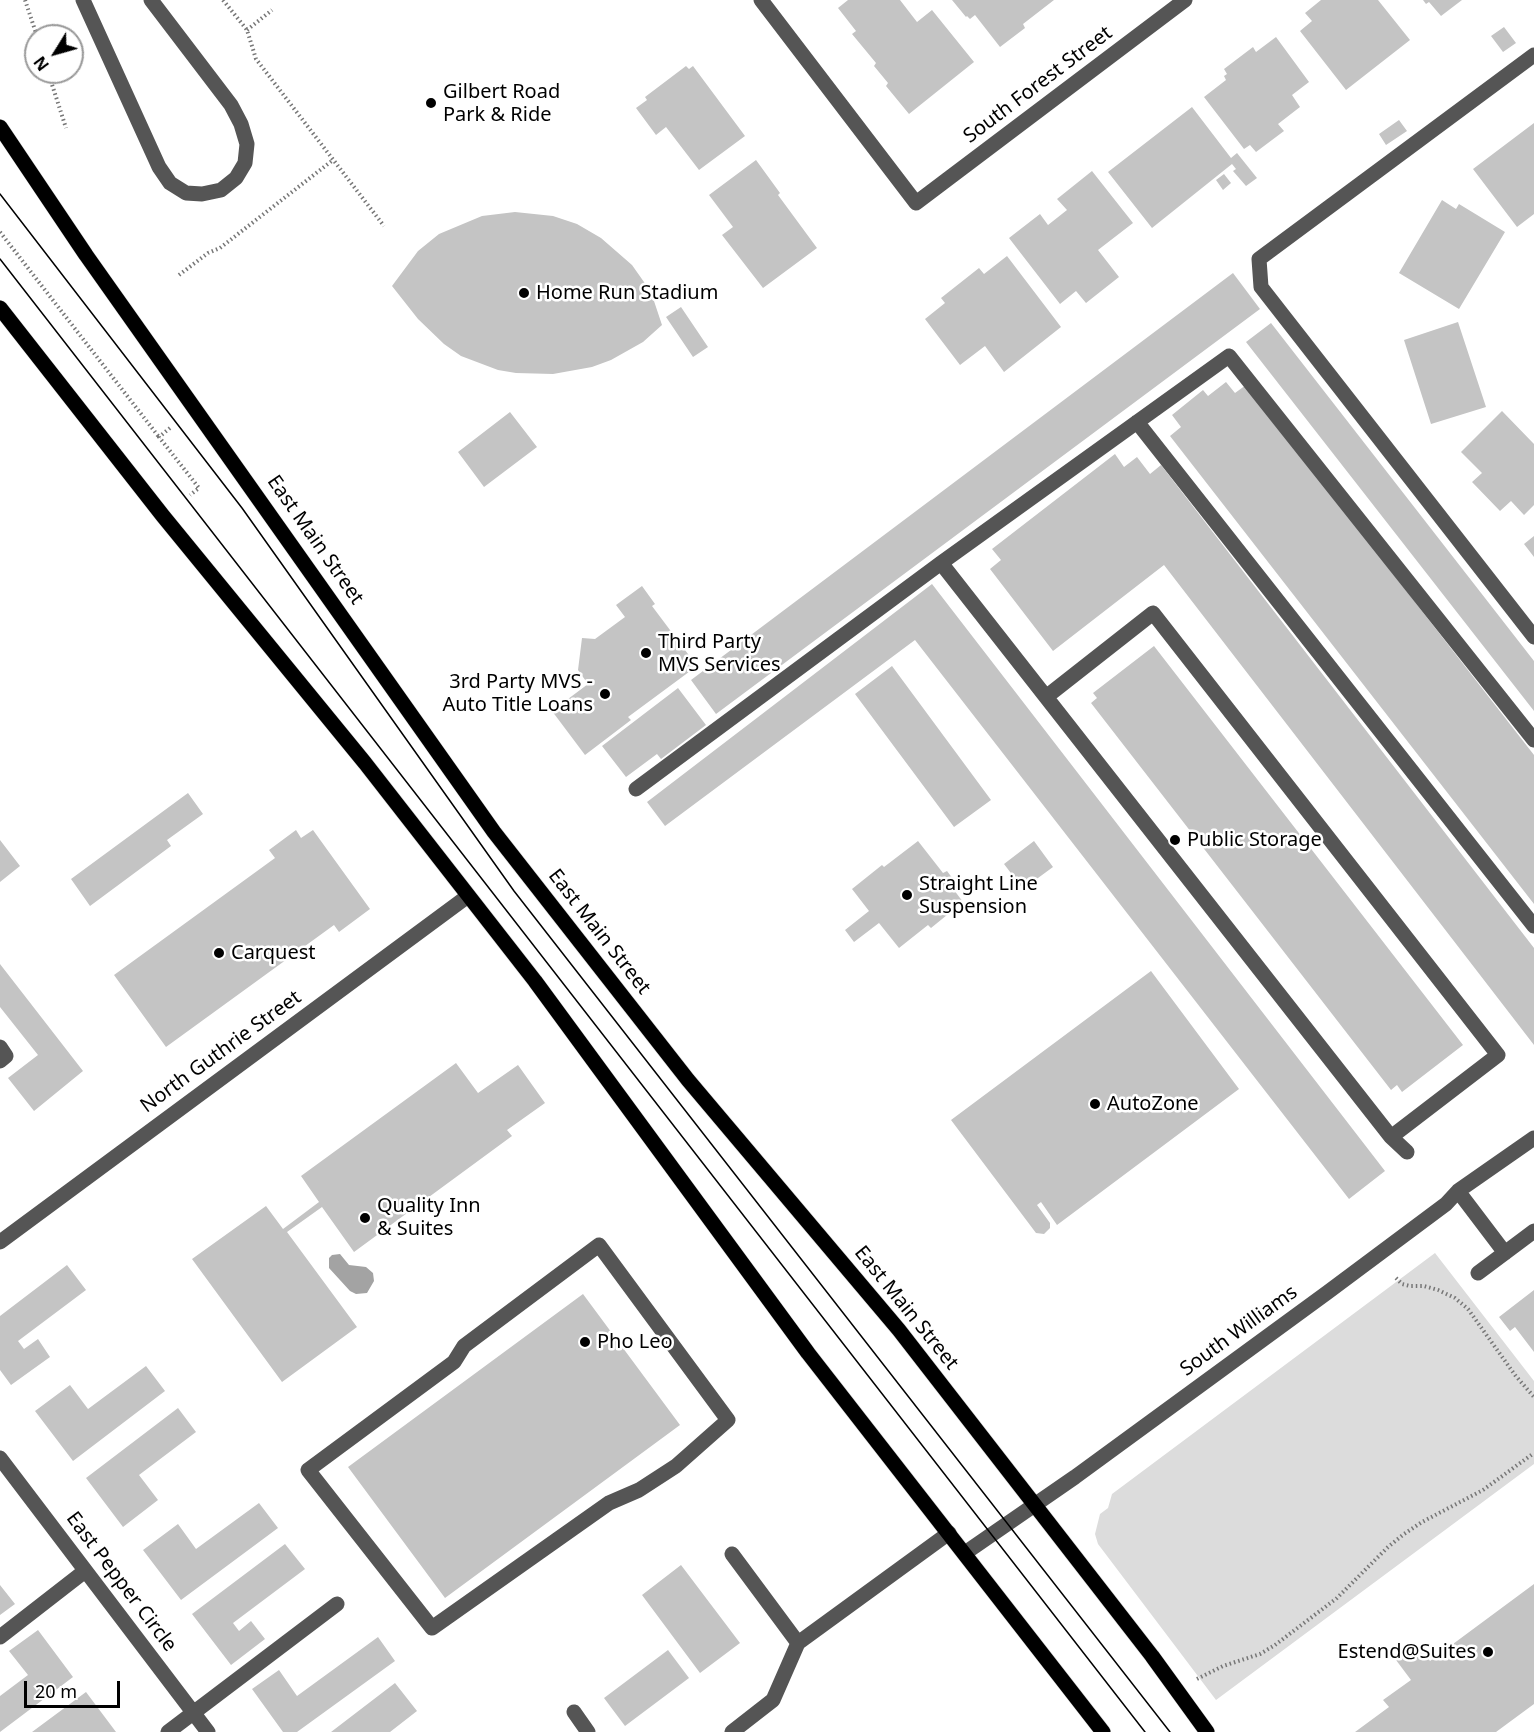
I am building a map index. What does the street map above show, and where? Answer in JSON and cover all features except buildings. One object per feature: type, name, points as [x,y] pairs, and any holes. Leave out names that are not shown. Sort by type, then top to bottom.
[{"type":"main road","name":"East Main Street","points":[[0,127],[86,255],[494,831],[688,1080],[899,1330],[1152,1656],[1207,1732]]},
{"type":"main road","points":[[0,308],[163,516],[365,763],[574,1032],[808,1353],[1103,1732]]},
{"type":"street","points":[[83,0],[159,167],[171,183],[186,193],[202,194],[221,190],[236,178],[245,163],[247,144],[241,124],[231,105],[151,0]]},
{"type":"street","name":"South Forest Street","points":[[761,0],[916,203],[1185,0]]},
{"type":"street","points":[[1534,55],[1258,259],[1261,287],[1534,637]]},
{"type":"street","points":[[636,789],[942,563],[1229,356],[1534,740]]},
{"type":"street","points":[[1137,422],[1534,926]]},
{"type":"street","points":[[942,563],[1391,1137],[1407,1152]]},
{"type":"street","points":[[1046,697],[1153,613],[1175,641],[1498,1054],[1391,1137]]},
{"type":"street","name":"North Guthrie Street","points":[[0,1242],[468,896]]},
{"type":"street","points":[[0,1047],[6,1056],[0,1061]]},
{"type":"street","name":"South Williams","points":[[965,1553],[1035,1505],[1346,1279],[1446,1204],[1458,1191],[1534,1138]]},
{"type":"street","points":[[1458,1191],[1505,1253]]},
{"type":"street","points":[[1478,1273],[1534,1232]]},
{"type":"street","points":[[599,1245],[728,1420],[676,1466],[639,1490],[609,1503],[432,1628],[308,1470],[454,1362],[464,1346],[599,1245]]},
{"type":"street","name":"East Pepper Circle","points":[[0,1458],[208,1732]]},
{"type":"street","points":[[732,1732],[773,1700],[798,1643],[949,1533]]},
{"type":"street","points":[[732,1554],[798,1643]]},
{"type":"street","points":[[0,1637],[85,1571]]},
{"type":"street","points":[[168,1732],[338,1604]]},
{"type":"street","points":[[574,1712],[588,1732]]},
{"type":"path","points":[[25,0],[32,24]]},
{"type":"path","points":[[223,0],[247,30],[256,59],[384,226]]},
{"type":"path","points":[[247,30],[272,10]]},
{"type":"path","points":[[52,84],[66,128]]},
{"type":"path","points":[[179,275],[208,253],[220,248],[333,160]]},
{"type":"path","points":[[0,232],[199,488],[190,495]]},
{"type":"path","points":[[159,436],[170,428]]},
{"type":"path","points":[[1396,1278],[1402,1284],[1438,1290],[1455,1298],[1468,1309],[1515,1375],[1534,1397]]},
{"type":"path","points":[[1195,1679],[1275,1646],[1337,1598],[1404,1534],[1483,1490],[1534,1453]]},
{"type":"shaded area","points":[[1435,1253],[1534,1381],[1534,1464],[1216,1700],[1098,1544],[1095,1534],[1100,1514],[1108,1508],[1112,1494]]},
{"type":"shaded area","points":[[340,1254],[349,1265],[366,1267],[373,1273],[374,1281],[367,1293],[356,1294],[350,1291],[329,1268],[329,1258]]},
{"type":"tram line","points":[[0,194],[242,508],[514,891],[1170,1732]]},
{"type":"tram line","points":[[0,259],[1145,1732]]},
{"type":"place","name":"Gilbert Road Park & Ride","points":[[431,103]]},
{"type":"place","name":"Home Run Stadium","points":[[524,293]]},
{"type":"place","name":"Third Party MVS Services","points":[[646,653]]},
{"type":"place","name":"3rd Party MVS - Auto Title Loans","points":[[605,694]]},
{"type":"place","name":"Public Storage","points":[[1175,840]]},
{"type":"place","name":"Straight Line Suspension","points":[[907,895]]},
{"type":"place","name":"Carquest","points":[[219,953]]},
{"type":"place","name":"AutoZone","points":[[1095,1104]]},
{"type":"place","name":"Quality Inn & Suites","points":[[365,1218]]},
{"type":"place","name":"Pho Leo","points":[[585,1342]]},
{"type":"place","name":"Estend@Suites","points":[[1488,1652]]}]
